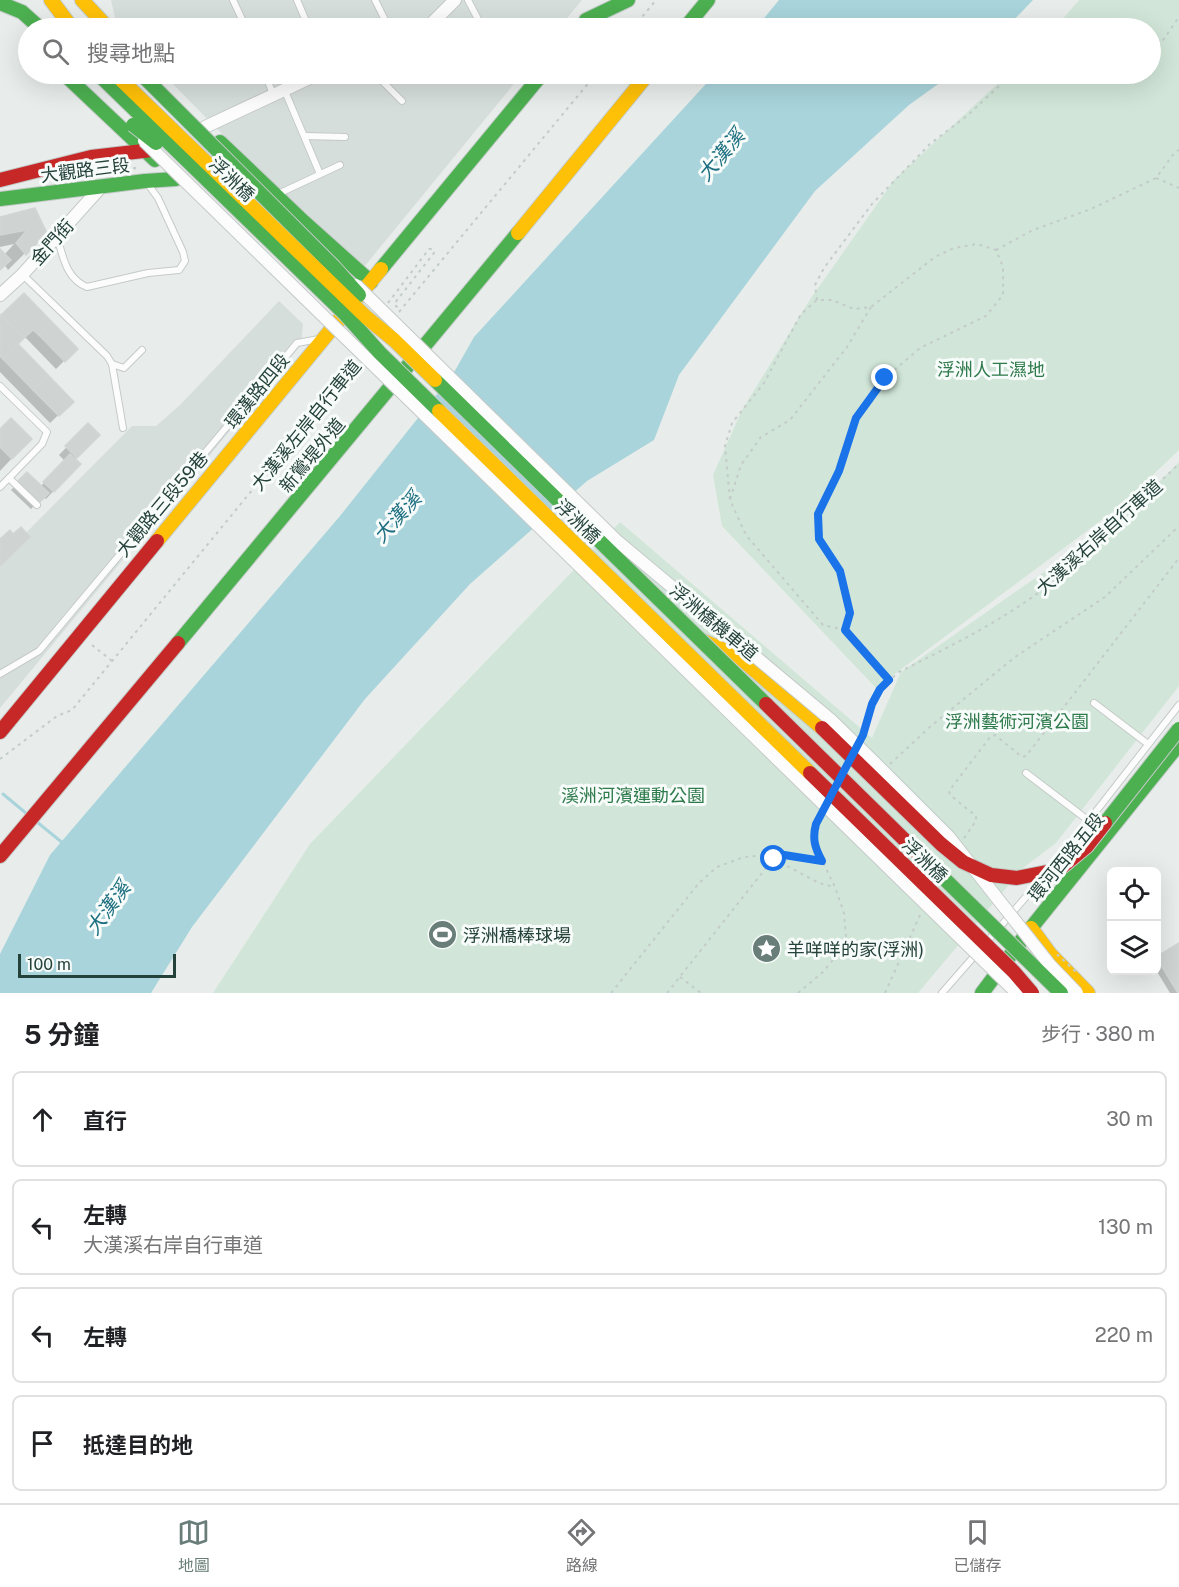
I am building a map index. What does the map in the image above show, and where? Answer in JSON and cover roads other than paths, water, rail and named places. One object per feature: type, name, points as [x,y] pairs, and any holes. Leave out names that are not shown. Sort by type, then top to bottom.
[{"type":"main road","points":[[23,0],[33,18]]},
{"type":"main road","points":[[38,0],[50,18]]},
{"type":"main road","points":[[51,0],[64,18]]},
{"type":"main road","points":[[73,0],[86,18]]},
{"type":"main road","points":[[82,0],[99,18]]},
{"type":"main road","points":[[587,18],[602,0]]},
{"type":"main road","points":[[594,18],[628,0]]},
{"type":"main road","points":[[693,18],[708,0]]},
{"type":"main road","points":[[0,3],[9,5],[26,18]]},
{"type":"main road","points":[[75,84],[266,268],[326,334]]},
{"type":"main road","points":[[91,84],[133,125],[148,136],[337,322],[380,353]]},
{"type":"main road","name":"浮洲橋","points":[[108,84],[345,314],[380,353],[989,947],[1032,993]]},
{"type":"main road","name":"浮洲橋","points":[[125,84],[366,317],[394,340],[1061,993]]},
{"type":"main road","points":[[151,84],[333,267],[373,310],[394,340]]},
{"type":"main road","points":[[162,84],[275,195],[371,282]]},
{"type":"main road","name":"環漢路四段","points":[[0,732],[534,84]]},
{"type":"main road","name":"新鶯堤外道","points":[[0,856],[448,319],[640,84]]},
{"type":"main road","name":"大觀路三段","points":[[6,179],[91,158],[147,151],[165,146],[205,127]]},
{"type":"main road","points":[[6,179],[9,187],[19,197]]},
{"type":"main road","name":"大觀路三段","points":[[0,199],[176,179]]},
{"type":"main road","points":[[266,268],[281,268],[303,242],[311,231],[304,222]]},
{"type":"main road","name":"浮洲橋","points":[[701,640],[739,657],[822,728],[950,851],[963,862],[991,875],[1017,878],[1035,876],[1052,871],[1074,858],[1087,846],[1179,729]]},
{"type":"main road","name":"環河西路五段","points":[[989,990],[1031,928],[1179,744]]},
{"type":"main road","points":[[1031,928],[1050,954],[1088,993]]},
{"type":"street","points":[[437,18],[455,0]]},
{"type":"street","points":[[205,127],[295,84]]},
{"type":"street","points":[[133,125],[144,140],[353,346],[392,381],[1017,993]]},
{"type":"street","name":"金門街","points":[[0,295],[22,275],[101,187]]},
{"type":"street","name":"浮洲橋機車道","points":[[333,267],[350,279],[616,540],[831,720],[949,837],[1050,965],[1077,993]]},
{"type":"street","points":[[785,683],[946,840],[982,865],[1017,872],[1051,865],[1067,855],[1179,718]]},
{"type":"lane","points":[[233,0],[241,18]]},
{"type":"lane","points":[[297,0],[305,18]]},
{"type":"lane","points":[[375,0],[384,18]]},
{"type":"lane","points":[[468,0],[477,18]]},
{"type":"lane","points":[[273,84],[305,136],[320,174]]},
{"type":"lane","points":[[385,84],[402,100]]},
{"type":"lane","points":[[305,136],[345,137]]},
{"type":"lane","points":[[275,195],[340,165]]},
{"type":"lane","points":[[57,236],[69,273],[79,284],[87,287],[148,273],[179,270],[185,261],[178,240],[158,198],[145,181]]},
{"type":"lane","points":[[22,275],[107,356],[112,364],[123,428]]},
{"type":"lane","name":"大觀路三段59巷","points":[[0,674],[39,651],[297,343],[326,334]]},
{"type":"lane","points":[[112,364],[124,368],[142,350]]},
{"type":"lane","points":[[0,386],[47,432],[42,444],[0,487]]},
{"type":"lane","points":[[9,478],[37,505]]},
{"type":"lane","points":[[1094,703],[1148,744]]},
{"type":"lane","points":[[942,993],[1062,856],[1179,705]]},
{"type":"lane","points":[[1026,773],[1089,821]]},
{"type":"water","points":[[779,0],[1033,0],[1016,18],[764,18]]},
{"type":"water","name":"大漢溪","points":[[706,84],[938,84],[909,105],[815,191],[679,375],[654,440],[587,481],[470,584],[365,699],[192,927],[151,993],[0,993],[0,954],[50,855],[340,516],[453,374],[474,337]]},
{"type":"waterway","points":[[3,794],[27,814]]},
{"type":"waterway","points":[[37,822],[64,844]]},
{"type":"place","name":"浮洲橋棒球場","points":[[442,935]]},
{"type":"place","name":"羊咩咩的家(浮洲)","points":[[766,949]]},
{"type":"park label","name":"浮洲人工濕地","points":[[991,369]]},
{"type":"park label","name":"浮洲藝術河濱公園","points":[[1017,721]]},
{"type":"park label","name":"溪洲河濱運動公園","points":[[633,795]]}]
